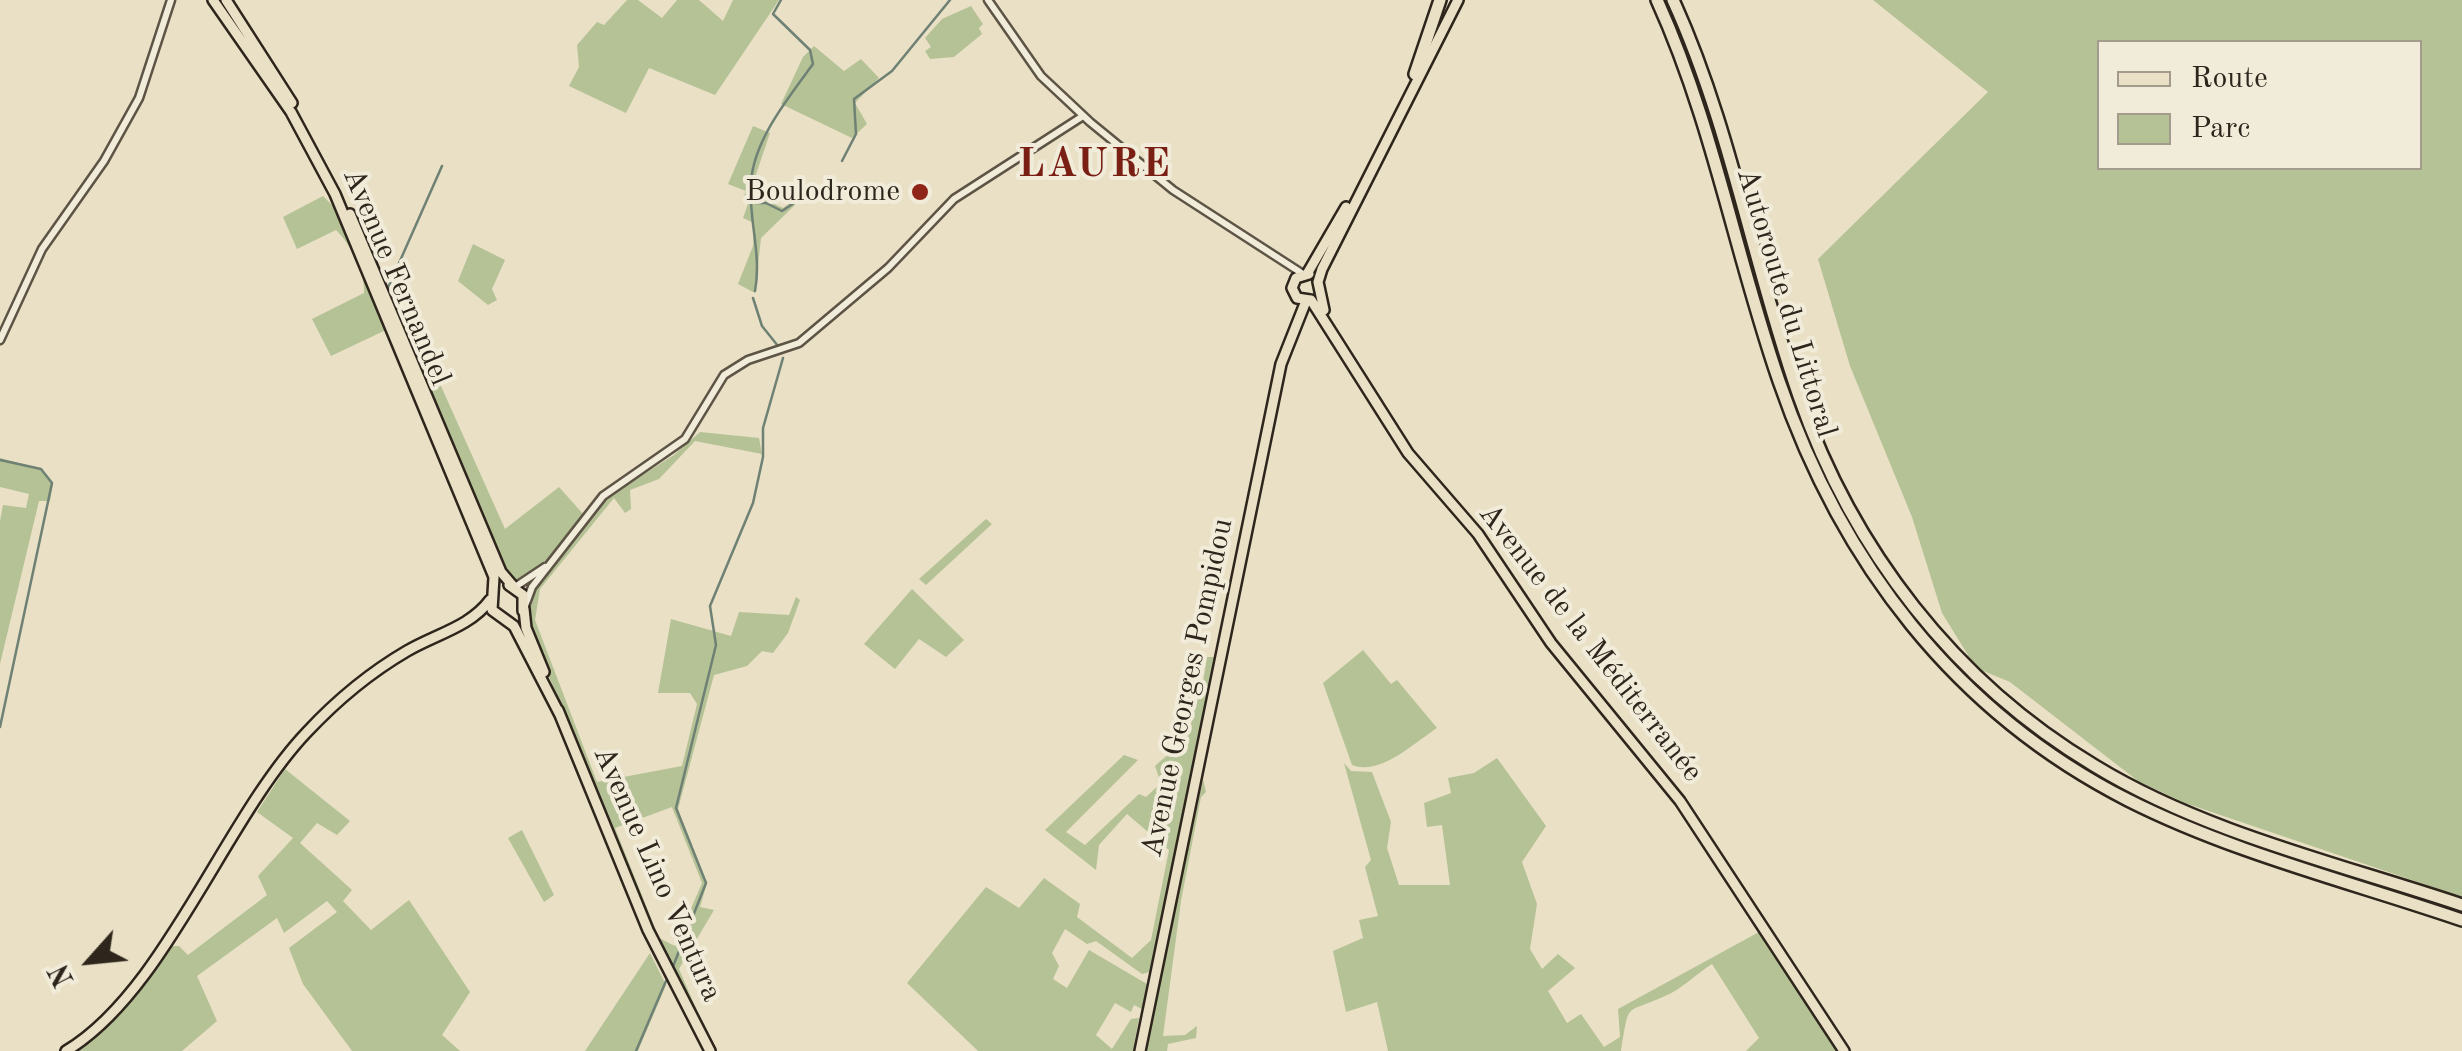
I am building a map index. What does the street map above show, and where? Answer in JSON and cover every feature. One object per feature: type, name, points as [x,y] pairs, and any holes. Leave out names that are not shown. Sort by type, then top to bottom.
[{"type":"highway","points":[[1414,74],[1440,0]]},
{"type":"highway","name":"Autoroute du Littoral","points":[[1656,0],[1707,128],[1778,378],[1816,479],[1862,560],[1926,645],[2020,733],[2129,800],[2248,849],[2462,920]]},
{"type":"highway","name":"Autoroute du Littoral","points":[[1676,0],[1710,79],[1799,397],[1834,480],[1874,554],[1904,596],[1982,682],[2094,766],[2137,788],[2255,836],[2462,904]]},
{"type":"main road","name":"Avenue Fernandel","points":[[219,0],[265,54],[306,127],[381,284],[501,572],[514,586]]},
{"type":"main road","name":"Avenue Fernandel","points":[[219,0],[291,112],[341,207],[494,577],[492,596]]},
{"type":"main road","points":[[1455,0],[1319,286],[1305,300],[1293,283],[1305,274],[1455,0]]},
{"type":"main road","points":[[322,193],[341,207]]},
{"type":"main road","points":[[1305,274],[1319,286]]},
{"type":"main road","name":"Avenue de la Méditerranée","points":[[1319,286],[1328,322]]},
{"type":"main road","name":"Avenue de la Méditerranée","points":[[1305,300],[1328,322],[1394,434],[1478,534],[1566,662],[1680,801],[1844,1050]]},
{"type":"main road","name":"Avenue Georges Pompidou","points":[[1140,1051],[1280,364],[1305,300]]},
{"type":"main road","points":[[66,1051],[123,1000],[304,734],[402,653],[463,626],[518,616],[524,608],[524,595],[514,586],[502,586],[463,626]]},
{"type":"main road","points":[[492,596],[501,619]]},
{"type":"main road","name":"Avenue Lino Ventura","points":[[524,608],[526,628],[648,930],[710,1051]]},
{"type":"main road","name":"Avenue Lino Ventura","points":[[501,619],[519,633],[560,716]]},
{"type":"street","points":[[988,0],[1041,76],[1083,116],[1174,190],[1280,262],[1305,274]]},
{"type":"street","points":[[0,340],[46,242],[122,132],[140,98],[171,1]]},
{"type":"street","points":[[524,608],[532,587],[610,488],[685,439],[724,375],[748,360],[800,344],[888,268],[954,200],[1083,116]]},
{"type":"street","points":[[1280,262],[1293,283]]},
{"type":"street","points":[[514,586],[558,557]]},
{"type":"green space","points":[[627,0],[638,0],[662,18],[677,0],[699,0],[723,21],[733,0],[779,0],[715,95],[649,68],[626,113],[569,86],[579,67],[577,45],[597,22],[604,25]]},
{"type":"green space","points":[[1873,0],[2462,0],[2462,897],[2185,803],[2138,781],[2010,682],[1976,668],[1942,613],[1912,517],[1850,366],[1818,259],[1988,92]]},
{"type":"green space","points":[[971,6],[983,24],[979,28],[982,34],[954,57],[930,59],[925,51],[931,47],[925,38],[942,19]]},
{"type":"green space","points":[[814,46],[844,71],[861,59],[879,78],[855,103],[867,124],[852,138],[781,104],[803,57]]},
{"type":"green space","points":[[753,126],[770,133],[750,192],[783,208],[793,201],[795,205],[761,238],[755,293],[738,284],[753,246],[754,223],[743,218],[749,201],[743,198],[746,191],[728,184]]},
{"type":"green space","points":[[323,196],[333,206],[388,329],[331,356],[312,319],[364,293],[360,268],[336,230],[297,249],[283,217]]},
{"type":"green space","points":[[473,244],[505,260],[492,289],[497,300],[488,305],[458,281]]},
{"type":"green space","points":[[428,357],[505,529],[559,487],[584,515],[556,555],[527,578],[516,581],[505,572],[416,361]]},
{"type":"green space","points":[[700,432],[759,438],[762,454],[695,441],[659,479],[630,490],[631,509],[625,513],[614,498],[540,589],[535,620],[597,782],[682,766],[697,704],[690,693],[658,693],[671,619],[731,636],[739,612],[789,615],[796,597],[800,600],[788,633],[773,653],[762,651],[747,666],[714,675],[678,809],[707,883],[700,907],[714,910],[679,969],[708,1036],[668,966],[527,623],[535,589],[608,497],[674,455]],"holes":[[[672,807],[702,883],[675,946],[659,938],[615,828]]]},
{"type":"green space","points":[[0,458],[39,468],[53,483],[50,501],[39,501],[0,664],[0,521],[3,505],[26,508],[29,494],[0,487]]},
{"type":"green space","points":[[986,519],[992,524],[926,585],[919,579]]},
{"type":"green space","points":[[912,589],[964,640],[946,657],[919,639],[895,669],[864,644]]},
{"type":"green space","points":[[1363,650],[1391,684],[1397,680],[1437,728],[1385,762],[1363,767],[1352,765],[1323,683]]},
{"type":"green space","points":[[1207,657],[1215,657],[1150,972],[1142,974],[1096,941],[1087,944],[1065,929],[1052,953],[1059,966],[1053,979],[1067,988],[1089,950],[1147,984],[1142,1009],[1134,1005],[1131,1012],[1115,1003],[1096,1035],[1112,1049],[1131,1019],[1139,1018],[1133,1051],[978,1051],[907,983],[986,887],[1019,908],[1044,878],[1080,904],[1077,917],[1132,958],[1151,940],[1169,850],[1127,814],[1099,845],[1096,870],[1045,830],[1124,755],[1138,760],[1066,832],[1085,845],[1139,794],[1146,797],[1161,783],[1155,766],[1179,745],[1189,730],[1186,701],[1203,682]]},
{"type":"green space","points":[[1497,758],[1546,826],[1522,862],[1537,904],[1530,949],[1542,969],[1558,954],[1575,968],[1548,991],[1567,1023],[1581,1014],[1604,1047],[1620,1037],[1618,1009],[1759,932],[1839,1051],[1746,1051],[1759,1038],[1712,964],[1671,993],[1635,1008],[1628,1016],[1621,1051],[1388,1051],[1377,1002],[1346,1012],[1333,951],[1363,938],[1359,920],[1378,916],[1365,867],[1371,860],[1344,763],[1351,771],[1372,772],[1391,822],[1387,848],[1399,885],[1450,885],[1442,825],[1427,827],[1424,803],[1451,793],[1448,778],[1474,773]]},
{"type":"green space","points":[[285,769],[350,821],[337,835],[317,823],[300,843],[352,890],[343,901],[371,930],[409,900],[470,992],[442,1035],[460,1051],[352,1051],[303,984],[289,948],[337,912],[327,901],[284,933],[277,918],[197,976],[217,1021],[182,1051],[77,1051],[139,989],[168,946],[179,946],[188,955],[267,895],[258,876],[293,838],[257,812]]},
{"type":"green space","points":[[1203,779],[1206,792],[1201,797],[1181,901],[1163,1036],[1185,1035],[1197,1026],[1196,1038],[1168,1044],[1167,1051],[1144,1051]]},
{"type":"green space","points":[[522,830],[554,895],[544,902],[508,838]]},
{"type":"green space","points":[[650,953],[666,985],[638,1051],[585,1051]]},
{"type":"waterway","points":[[755,291],[757,263],[751,196],[754,166],[774,119],[813,64],[810,50],[773,14],[781,0]]},
{"type":"waterway","points":[[842,161],[856,134],[854,99],[892,71],[950,0]]},
{"type":"waterway","points":[[388,288],[442,166]]},
{"type":"waterway","points":[[756,203],[782,211],[794,203]]},
{"type":"waterway","points":[[753,298],[762,326],[778,346]]},
{"type":"waterway","points":[[672,969],[706,883],[676,808],[716,645],[710,606],[753,503],[763,457],[763,428],[783,358]]},
{"type":"waterway","points":[[0,460],[41,469],[52,483],[0,727]]},
{"type":"waterway","points":[[636,1051],[666,981]]},
{"type":"place","name":"Boulodrome","points":[[920,192]]},
{"type":"district","name":"LAURE","points":[[1095,166]]}]
